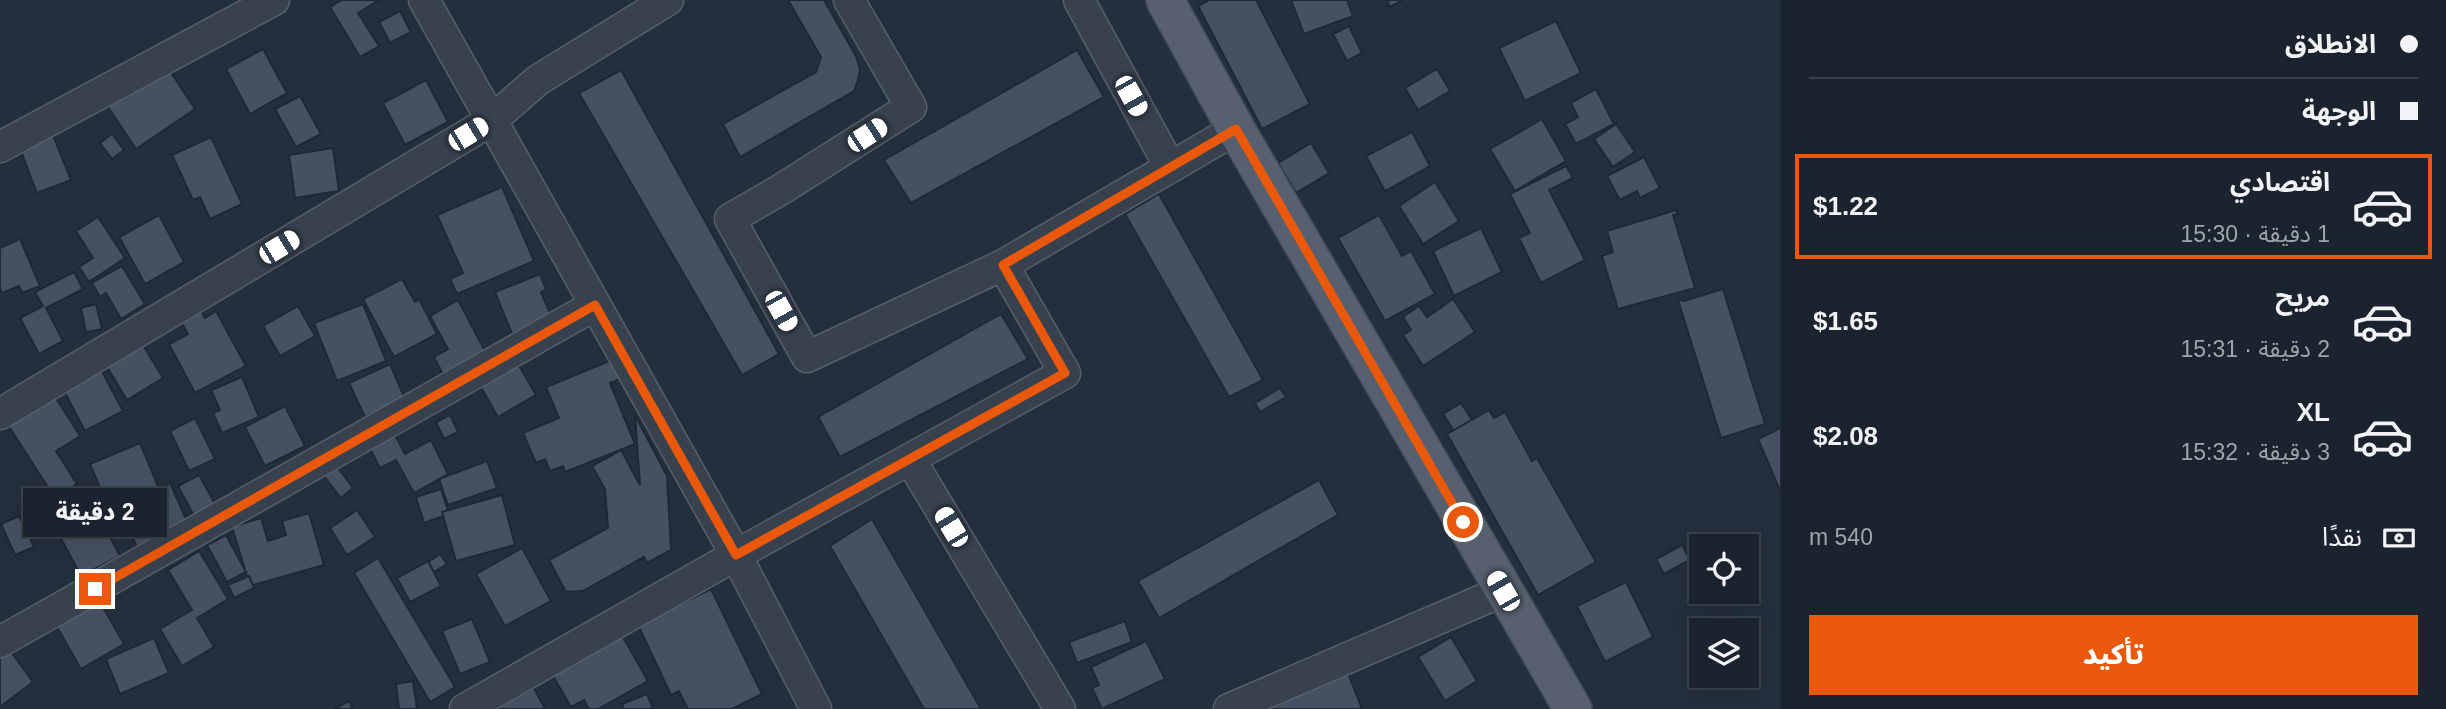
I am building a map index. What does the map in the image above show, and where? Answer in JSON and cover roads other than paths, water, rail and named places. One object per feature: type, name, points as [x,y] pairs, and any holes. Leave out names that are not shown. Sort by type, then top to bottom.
[{"type":"main road","points":[[1166,0],[1236,129],[1568,707]]},
{"type":"street","points":[[0,147],[274,0]]},
{"type":"street","points":[[424,0],[736,555],[816,709]]},
{"type":"street","points":[[0,414],[492,120],[538,80],[668,0]]},
{"type":"street","points":[[849,0],[911,107],[730,219],[807,357],[1003,265],[1236,129]]},
{"type":"street","points":[[1079,0],[1170,167]]},
{"type":"street","points":[[465,709],[1065,373],[1003,265]]},
{"type":"street","points":[[0,642],[595,305]]},
{"type":"street","points":[[910,459],[1060,709]]},
{"type":"street","points":[[1229,709],[1503,591]]}]
